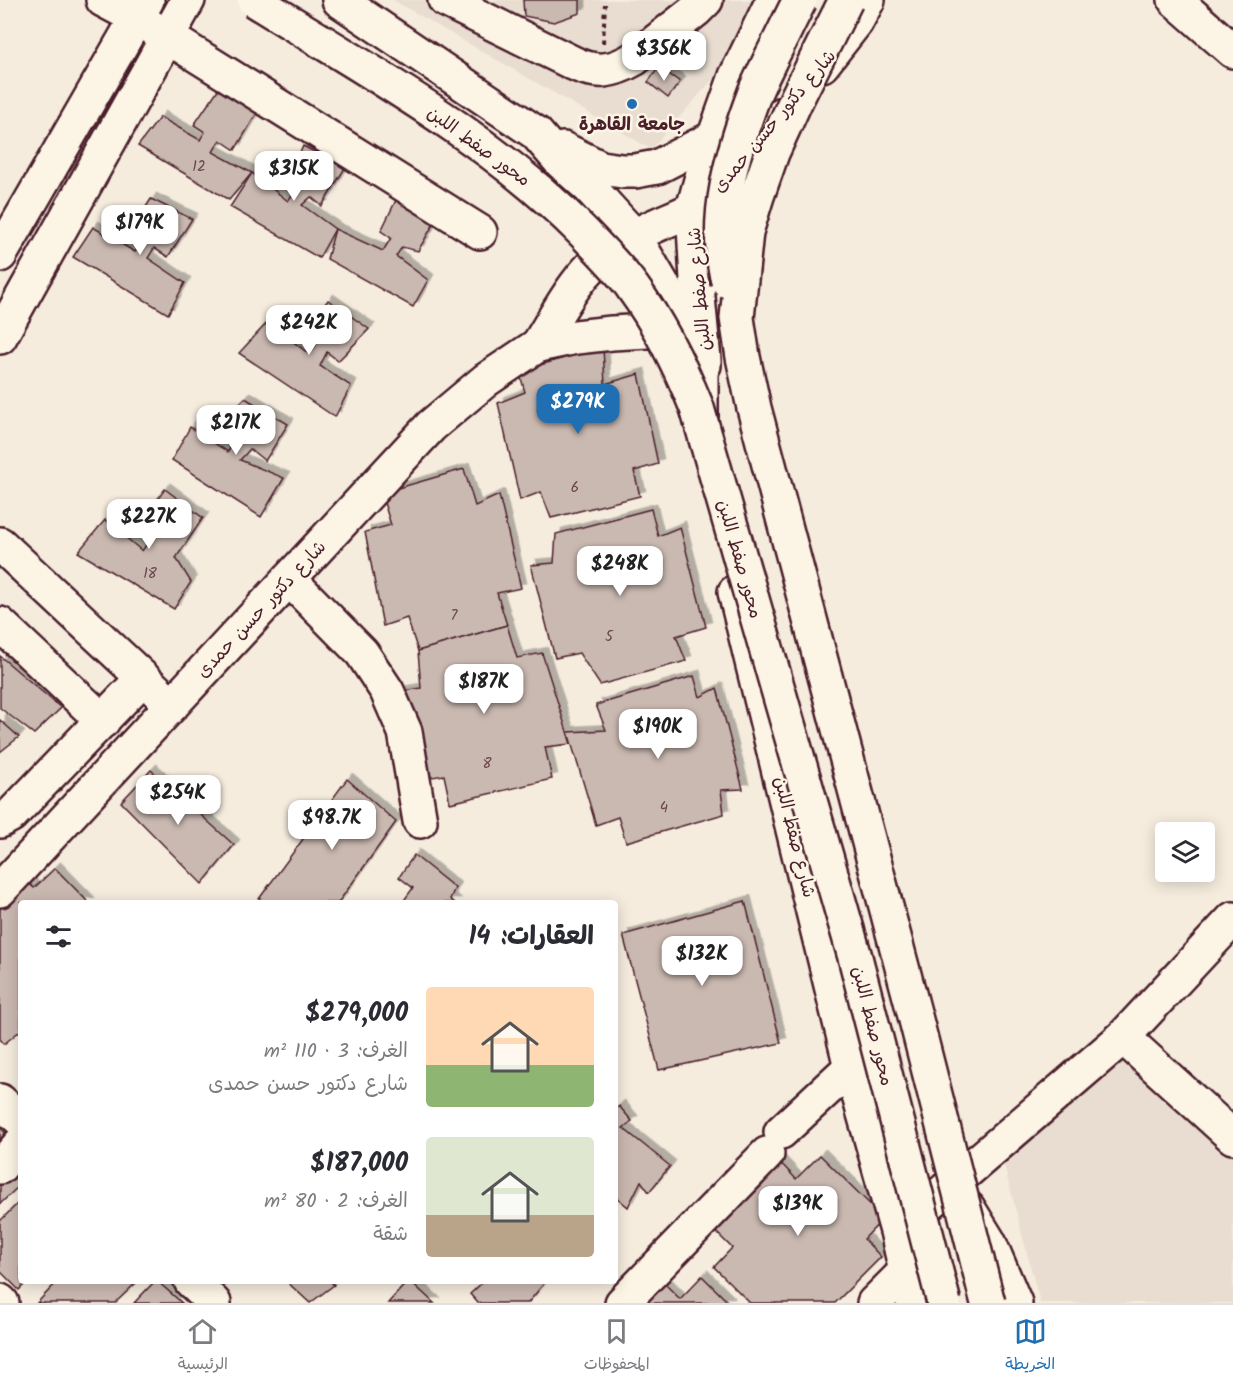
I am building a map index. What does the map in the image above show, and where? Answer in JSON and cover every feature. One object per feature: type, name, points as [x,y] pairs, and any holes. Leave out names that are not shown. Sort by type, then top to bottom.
[{"type":"street","points":[[103,0],[142,9],[167,37],[480,232]]},
{"type":"street","points":[[0,337],[188,0]]},
{"type":"street","name":"محور صفط اللبن","points":[[255,0],[477,141],[529,181],[567,216],[632,286],[652,316],[681,370],[697,408],[852,946],[944,1303]]},
{"type":"street","points":[[339,0],[568,153],[601,168],[622,171],[657,167],[796,98]]},
{"type":"street","points":[[445,0],[582,68],[602,71],[624,65],[634,59],[706,0]]},
{"type":"street","name":"شارع صفط اللبن","points":[[773,0],[736,76],[713,138],[693,209],[704,360],[701,368],[700,434],[707,479],[851,1066],[897,1231],[913,1303]]},
{"type":"street","points":[[800,0],[756,90],[737,144],[726,192],[722,229],[725,269],[754,408],[915,1016],[988,1303]]},
{"type":"street","points":[[737,318],[746,232],[757,196],[772,153],[846,0]]},
{"type":"street","name":"شارع دكتور حسن حمدى","points":[[538,345],[567,296],[586,271],[610,250],[646,230],[693,209],[711,197],[738,170],[856,22],[868,0]]},
{"type":"street","points":[[1175,0],[1233,51]]},
{"type":"street","points":[[0,255],[142,9]]},
{"type":"street","name":"شارع صفط اللبن","points":[[536,132],[561,162],[590,188],[634,237],[674,304],[695,363],[701,368]]},
{"type":"street","name":"شارع دكتور حسن حمدى","points":[[0,890],[431,426],[486,380],[538,345],[603,334],[684,331]]},
{"type":"street","points":[[0,544],[172,705]]},
{"type":"street","points":[[289,579],[362,653],[387,691],[405,732],[420,821]]},
{"type":"street","points":[[0,624],[103,721]]},
{"type":"street","points":[[0,821],[11,815],[143,678]]},
{"type":"street","points":[[897,1231],[1124,1037],[1233,919]]},
{"type":"street","points":[[1124,1037],[1233,1137]]},
{"type":"street","points":[[623,1293],[851,1066]]},
{"type":"street","points":[[0,1101],[18,1117]]},
{"type":"street","points":[[0,1167],[18,1146]]},
{"type":"street","points":[[961,1195],[989,1242],[1015,1303]]},
{"type":"street","points":[[874,1303],[906,1272]]},
{"type":"street","points":[[194,1284],[214,1303]]},
{"type":"path","points":[[602,71],[605,4]]},
{"type":"shaded area","name":"جامعة القاهرة","points":[[393,0],[763,0],[731,59],[651,149]]},
{"type":"shaded area","points":[[1121,1038],[1233,1141],[1233,1303],[1040,1303],[1003,1161]]},
{"type":"building","points":[[523,0],[580,0],[580,13],[554,22],[524,16]]},
{"type":"building","points":[[659,67],[680,82],[668,98],[648,82]]},
{"type":"building","points":[[221,85],[260,108],[235,150],[220,140],[213,152],[252,173],[229,200],[138,146],[160,117],[200,140],[205,132],[194,125]]},
{"type":"building","points":[[303,146],[345,168],[322,206],[311,197],[302,205],[335,229],[319,258],[230,207],[252,173],[288,201],[295,191],[286,184]]},
{"type":"building","points":[[399,194],[439,215],[418,251],[402,247],[396,256],[428,280],[413,307],[327,259],[335,229],[383,251],[391,238],[381,231]]},
{"type":"building","points":[[151,199],[192,219],[168,257],[154,248],[148,258],[185,283],[168,314],[73,257],[93,227],[135,252],[141,245],[131,231]]},
{"type":"building","points":[[328,300],[369,329],[338,361],[327,352],[320,366],[351,386],[335,417],[239,353],[268,322],[309,354],[316,345],[303,334]]},
{"type":"building","points":[[603,347],[605,384],[639,374],[658,464],[634,471],[640,496],[551,518],[541,492],[520,500],[498,403],[525,392],[519,371]]},
{"type":"building","points":[[245,398],[288,424],[265,461],[250,449],[240,460],[284,478],[261,517],[172,460],[190,427],[228,452],[232,444],[210,433]]},
{"type":"building","points":[[464,469],[475,506],[499,495],[521,588],[497,593],[507,625],[418,651],[407,618],[383,626],[365,532],[391,525],[381,493]]},
{"type":"building","points":[[165,489],[203,518],[176,558],[191,582],[174,609],[78,552],[105,520],[142,551],[152,537],[136,528]]},
{"type":"building","points":[[651,509],[658,536],[680,527],[706,627],[676,636],[686,661],[600,685],[579,653],[555,658],[531,565],[554,563],[556,534]]},
{"type":"building","points":[[507,625],[517,658],[542,653],[571,744],[545,747],[552,779],[450,803],[444,775],[426,778],[397,692],[421,688],[418,651]]},
{"type":"building","points":[[0,656],[61,708],[34,734],[0,708]]},
{"type":"building","points":[[694,676],[700,697],[717,688],[743,789],[721,790],[724,814],[626,842],[618,817],[596,825],[568,732],[606,730],[596,705]]},
{"type":"building","points":[[0,720],[19,737],[0,752]]},
{"type":"building","points":[[151,770],[234,845],[202,884],[121,802]]},
{"type":"building","points":[[347,779],[396,822],[340,900],[258,900]]},
{"type":"building","points":[[414,855],[455,888],[451,900],[404,900],[413,888],[399,877]]},
{"type":"building","points":[[55,868],[86,900],[18,900],[18,1032],[4,1044],[0,1039],[0,890],[16,872],[34,888]]},
{"type":"building","points":[[745,901],[781,1043],[659,1070],[623,935]]},
{"type":"building","points":[[618,1107],[632,1121],[623,1128],[670,1166],[649,1192],[641,1181],[628,1207],[618,1199]]},
{"type":"building","points":[[0,1127],[18,1147],[18,1187],[0,1204]]},
{"type":"building","points":[[820,1155],[884,1218],[864,1239],[881,1257],[835,1303],[750,1303],[714,1267],[732,1248],[711,1227],[778,1160],[796,1179]]},
{"type":"building","points":[[18,1203],[18,1284],[25,1284],[19,1290],[0,1271],[0,1221]]},
{"type":"building","points":[[702,1276],[729,1303],[632,1303],[658,1277],[680,1299]]},
{"type":"building","points":[[55,1284],[135,1284],[115,1303],[37,1303]]},
{"type":"building","points":[[152,1284],[160,1284],[182,1303],[134,1303]]},
{"type":"building","points":[[289,1284],[334,1285],[310,1303]]},
{"type":"building","points":[[405,1284],[413,1284],[434,1303],[388,1303]]},
{"type":"building","points":[[481,1284],[544,1284],[528,1303],[478,1303],[470,1294]]},
{"type":"place","name":"جامعة القاهرة","points":[[632,104]]}]
